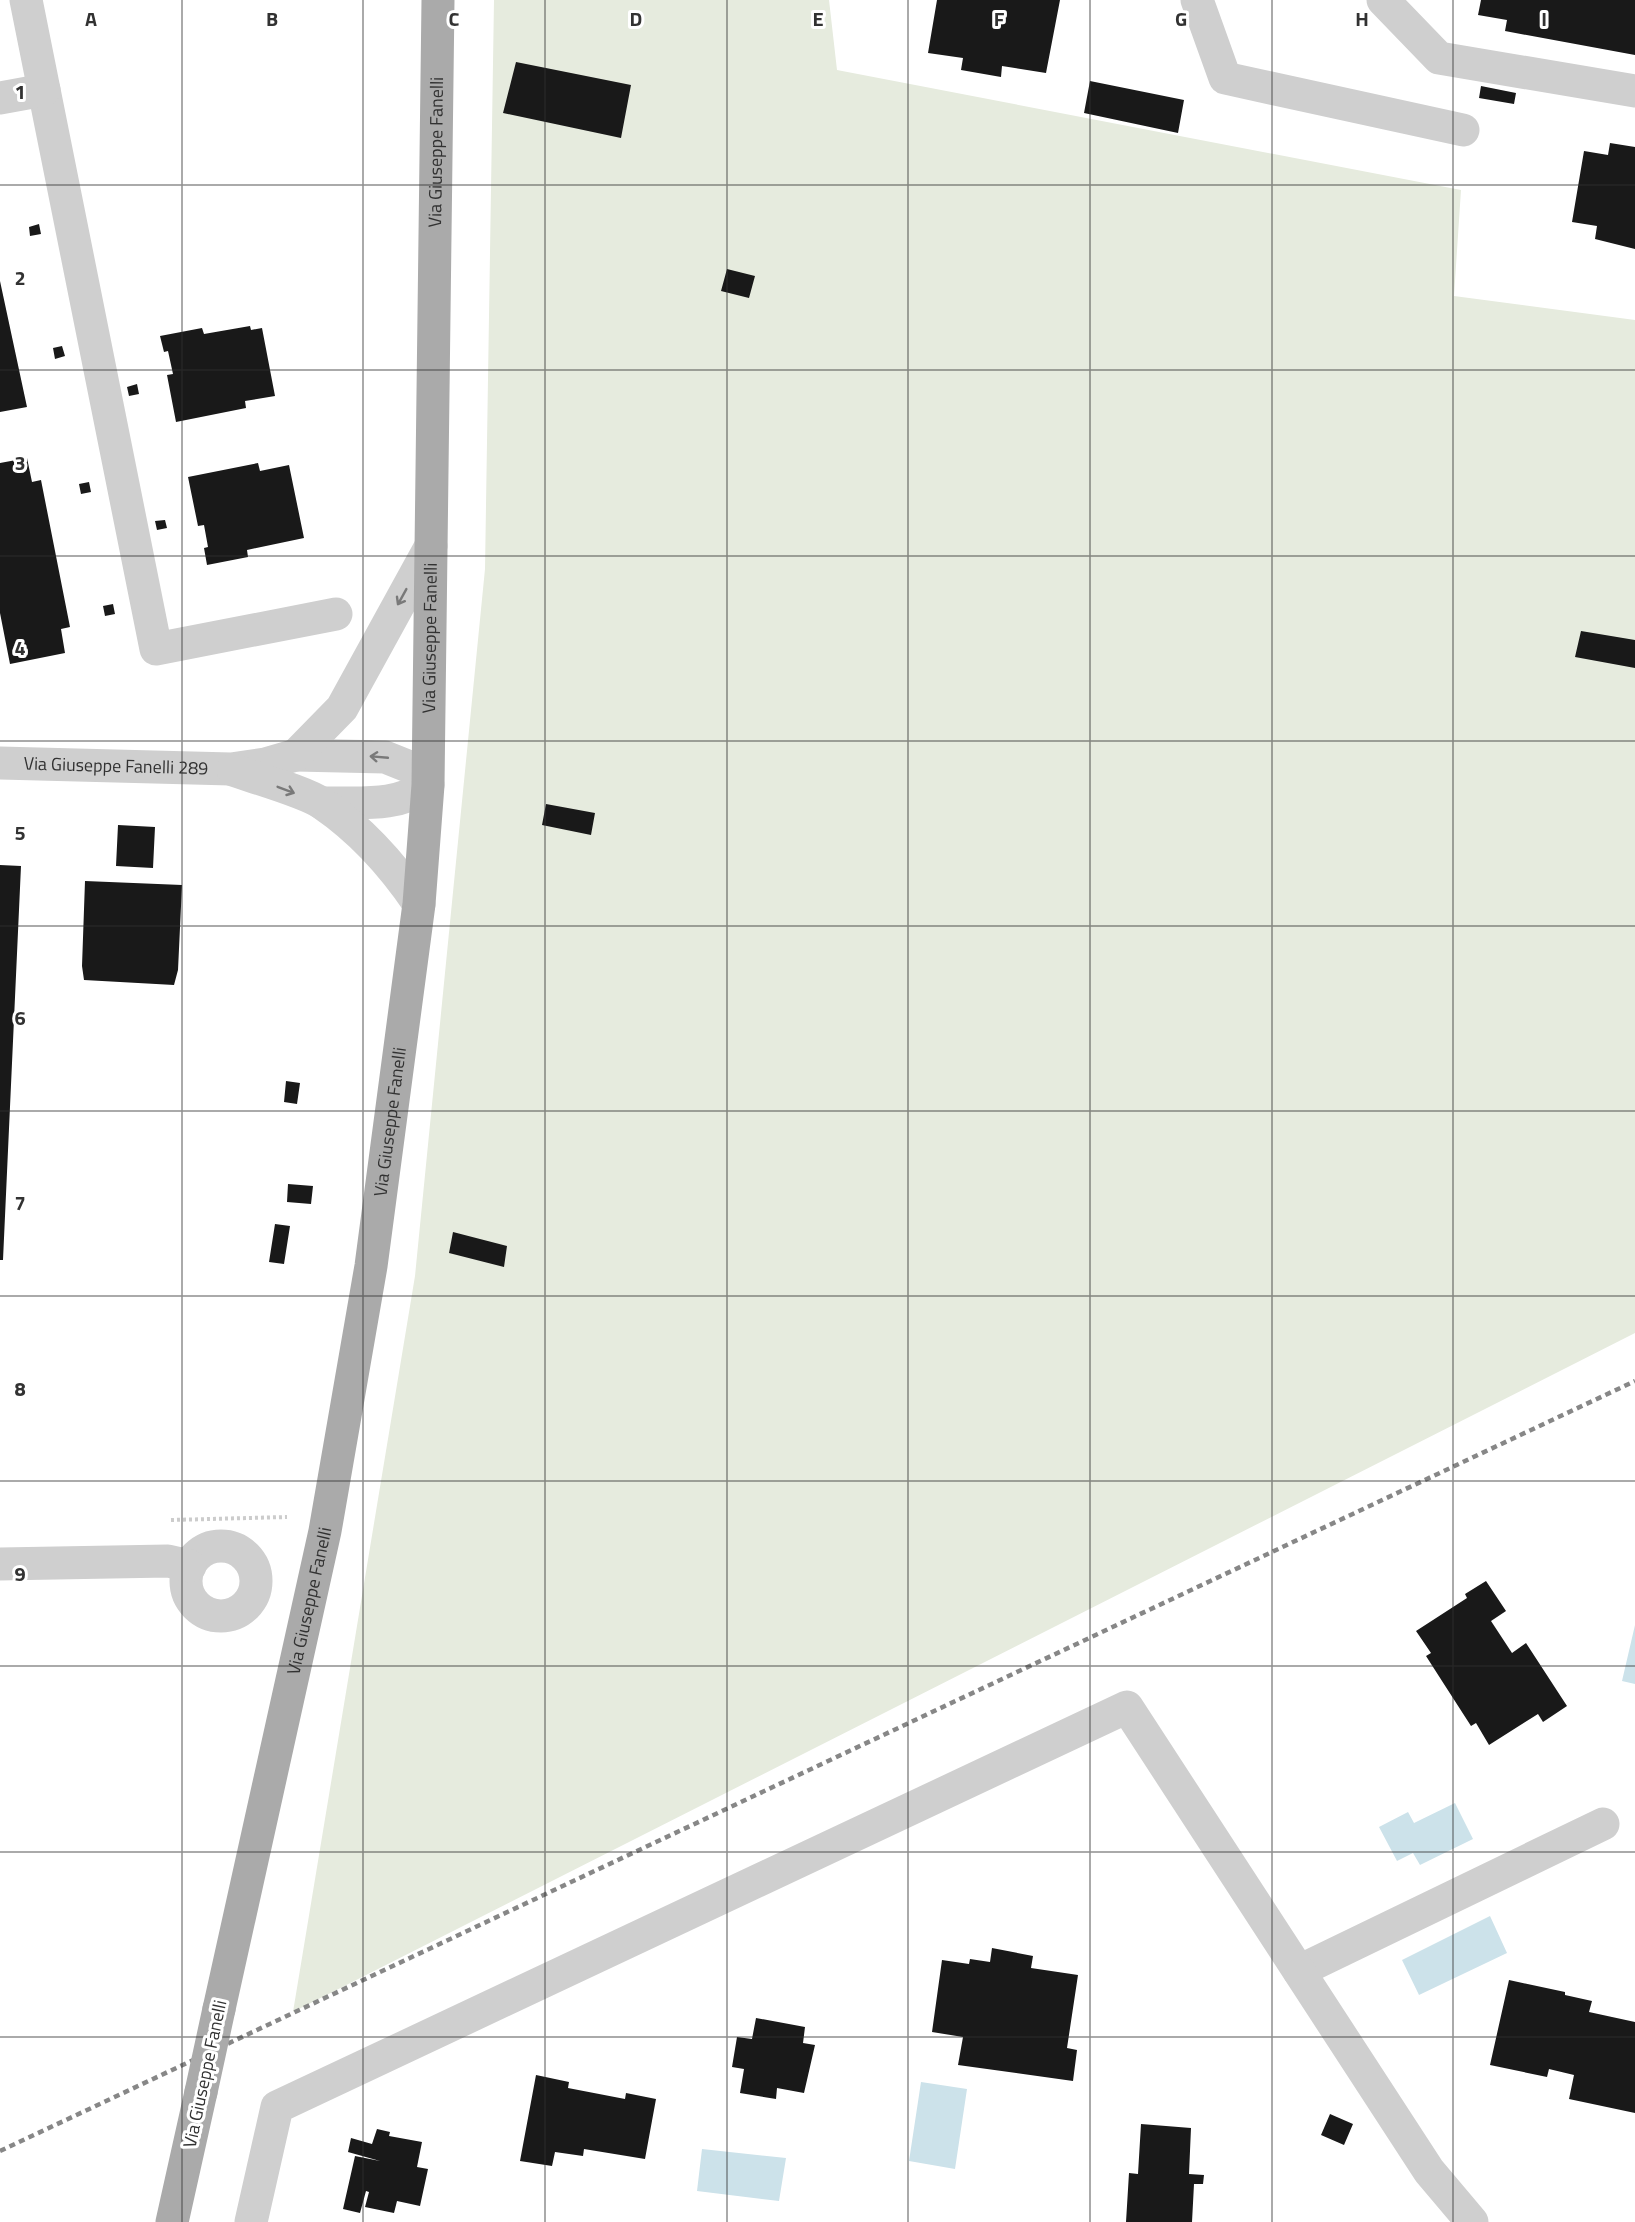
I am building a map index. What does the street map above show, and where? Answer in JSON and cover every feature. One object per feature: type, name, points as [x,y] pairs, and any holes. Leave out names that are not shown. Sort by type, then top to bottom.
[{"type":"main road","name":"Via Giuseppe Fanelli","points":[[172,2222],[325,1531],[371,1266],[419,904],[428,785],[438,0]]},
{"type":"street","points":[[26,0],[156,649],[336,614]]},
{"type":"street","points":[[1197,0],[1225,78],[1463,130]]},
{"type":"street","points":[[1383,0],[1439,58],[1635,91]]},
{"type":"street","points":[[0,98],[44,90]]},
{"type":"street","points":[[296,755],[342,708],[430,546]]},
{"type":"street","points":[[231,769],[265,764],[296,755],[385,757],[410,767],[428,785],[412,797],[391,802],[322,803]]},
{"type":"street","name":"Via Giuseppe Fanelli 289","points":[[0,763],[231,769]]},
{"type":"street","points":[[231,769],[322,803],[375,849],[400,877],[419,904]]},
{"type":"street","points":[[0,1564],[168,1561],[190,1566]]},
{"type":"street","points":[[251,2222],[277,2107],[1127,1707],[1429,2171],[1472,2222]]},
{"type":"street","points":[[1299,1971],[1603,1824]]},
{"type":"shaded area","points":[[494,0],[829,0],[837,70],[1461,190],[1454,296],[1635,320],[1635,1333],[293,2012],[415,1276],[485,569]]},
{"type":"water","points":[[1635,1625],[1635,1684],[1622,1681]]},
{"type":"water","points":[[1455,1803],[1473,1839],[1420,1865],[1413,1853],[1397,1861],[1379,1827],[1408,1812],[1414,1823]]},
{"type":"water","points":[[1490,1916],[1507,1953],[1419,1995],[1402,1960]]},
{"type":"water","points":[[921,2082],[967,2089],[955,2169],[909,2161]]},
{"type":"water","points":[[702,2149],[786,2158],[779,2201],[697,2191]]},
{"type":"building","points":[[937,0],[1060,0],[1046,73],[1002,66],[1001,77],[961,70],[963,58],[928,53]]},
{"type":"building","points":[[1481,0],[1635,0],[1635,55],[1505,31],[1507,20],[1478,15]]},
{"type":"building","points":[[516,62],[631,85],[621,138],[503,113]]},
{"type":"building","points":[[1090,81],[1184,100],[1178,133],[1084,113]]},
{"type":"building","points":[[1481,86],[1516,93],[1514,104],[1479,98]]},
{"type":"building","points":[[1610,143],[1635,147],[1635,249],[1595,239],[1597,226],[1572,222],[1584,151],[1608,155]]},
{"type":"building","points":[[39,224],[41,234],[30,236],[29,227]]},
{"type":"building","points":[[727,269],[755,276],[749,298],[721,291]]},
{"type":"building","points":[[0,281],[27,407],[0,412]]},
{"type":"building","points":[[250,326],[251,330],[262,328],[275,396],[245,401],[246,408],[176,422],[167,375],[173,374],[168,351],[164,352],[160,336],[202,328],[204,334]]},
{"type":"building","points":[[62,346],[65,356],[55,359],[53,348]]},
{"type":"building","points":[[137,384],[139,394],[129,396],[127,387]]},
{"type":"building","points":[[27,458],[32,482],[41,480],[70,627],[61,629],[65,653],[10,664],[0,613],[0,463]]},
{"type":"building","points":[[258,463],[260,471],[289,465],[304,538],[247,550],[248,557],[207,565],[204,548],[208,547],[204,525],[198,526],[188,477]]},
{"type":"building","points":[[89,482],[91,492],[81,494],[79,484]]},
{"type":"building","points":[[165,520],[167,528],[157,530],[155,521]]},
{"type":"building","points":[[113,604],[115,614],[105,616],[103,606]]},
{"type":"building","points":[[1581,631],[1635,640],[1635,668],[1575,657]]},
{"type":"building","points":[[546,804],[595,813],[591,835],[542,825]]},
{"type":"building","points":[[118,825],[155,827],[153,868],[116,866]]},
{"type":"building","points":[[0,865],[21,866],[3,1260],[0,1260]]},
{"type":"building","points":[[85,881],[182,885],[178,970],[174,985],[84,980],[82,966]]},
{"type":"building","points":[[286,1081],[300,1083],[297,1104],[284,1102]]},
{"type":"building","points":[[288,1184],[313,1186],[311,1204],[287,1202]]},
{"type":"building","points":[[275,1224],[290,1226],[284,1264],[269,1262]]},
{"type":"building","points":[[453,1232],[507,1246],[504,1267],[449,1253]]},
{"type":"building","points":[[1486,1581],[1506,1611],[1491,1621],[1512,1653],[1526,1643],[1567,1706],[1543,1722],[1538,1714],[1489,1745],[1476,1723],[1471,1726],[1442,1681],[1426,1656],[1431,1653],[1416,1631],[1467,1598],[1465,1594]]},
{"type":"building","points":[[992,1948],[1033,1956],[1031,1968],[1078,1975],[1067,2048],[1077,2050],[1073,2081],[958,2065],[963,2037],[932,2032],[942,1960],[969,1964],[970,1959],[990,1962]]},
{"type":"building","points":[[1509,1980],[1565,1992],[1565,1995],[1592,2001],[1589,2012],[1635,2022],[1635,2113],[1569,2099],[1574,2075],[1549,2069],[1547,2077],[1490,2065]]},
{"type":"building","points":[[756,2018],[805,2027],[803,2043],[815,2045],[804,2093],[777,2088],[776,2099],[740,2093],[744,2069],[732,2067],[737,2037],[752,2039]]},
{"type":"building","points":[[536,2075],[569,2082],[568,2088],[625,2099],[626,2093],[656,2099],[645,2159],[584,2149],[583,2156],[555,2152],[552,2166],[520,2161]]},
{"type":"building","points":[[1330,2114],[1353,2124],[1344,2145],[1321,2135]]},
{"type":"building","points":[[1141,2124],[1191,2128],[1189,2174],[1204,2175],[1203,2184],[1194,2184],[1192,2222],[1126,2222],[1129,2173],[1138,2174]]},
{"type":"building","points":[[377,2129],[390,2132],[389,2136],[422,2142],[417,2167],[428,2169],[420,2206],[397,2201],[394,2213],[365,2207],[369,2192],[366,2191],[360,2213],[343,2209],[355,2156],[380,2161],[348,2152],[351,2138],[372,2144]]},
{"type":"railway","points":[[0,2151],[1635,1381]]}]
